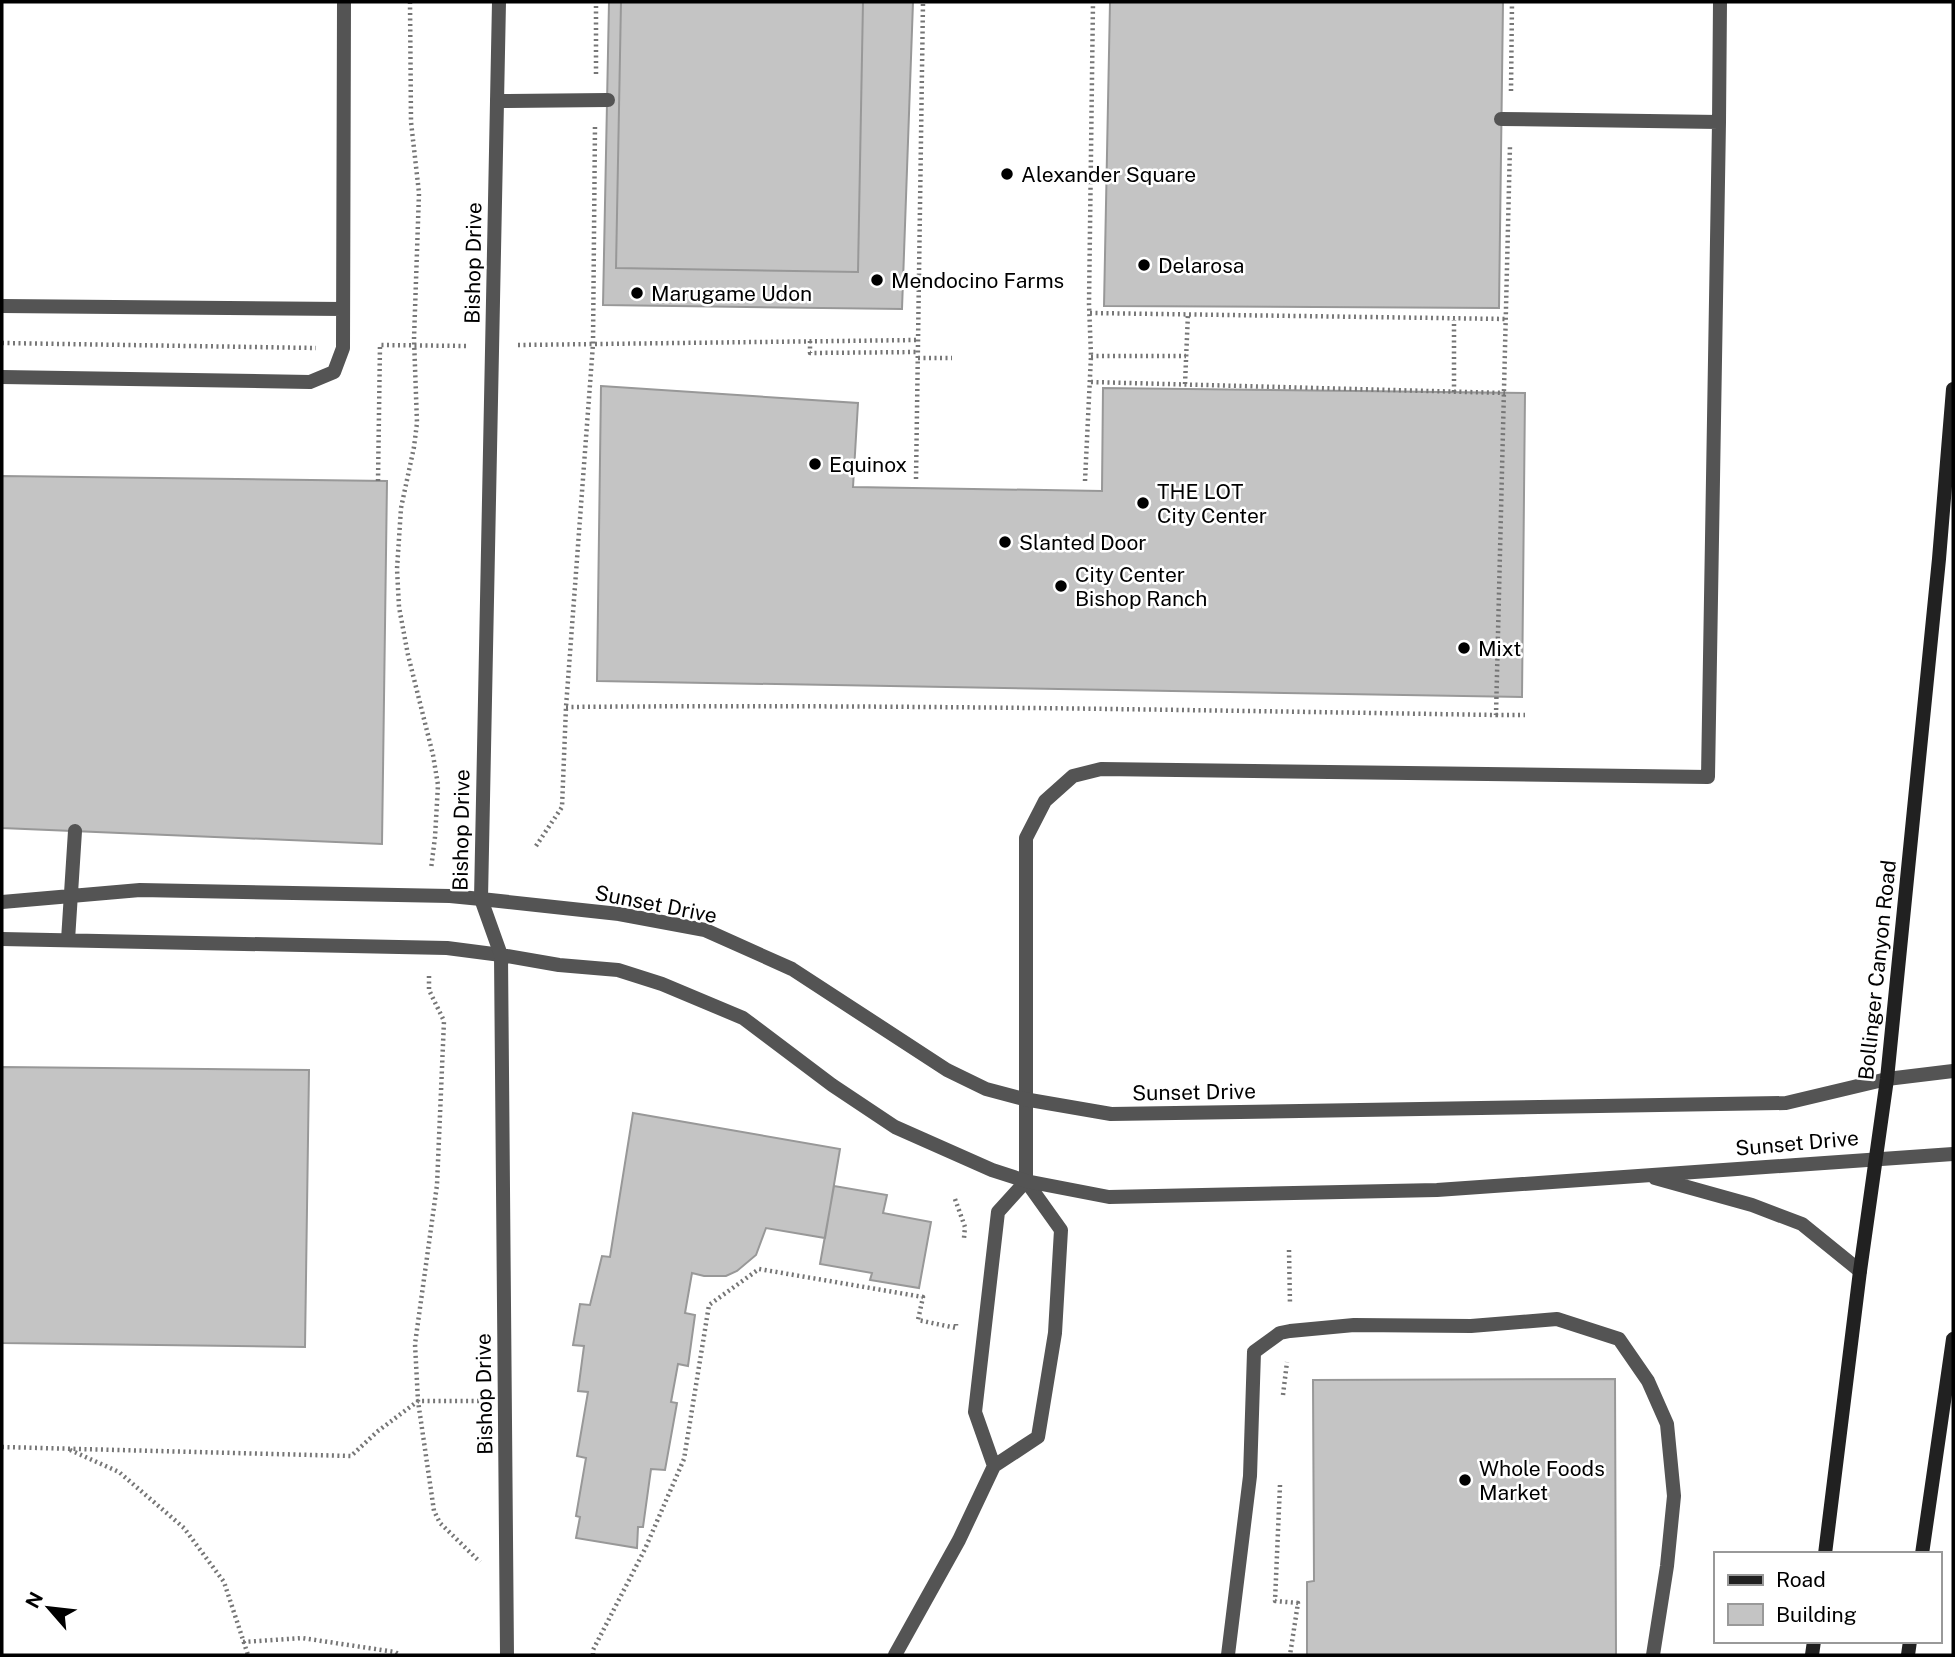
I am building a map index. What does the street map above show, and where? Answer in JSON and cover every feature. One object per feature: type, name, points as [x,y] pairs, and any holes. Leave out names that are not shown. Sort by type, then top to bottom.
[{"type":"main road","name":"Bollinger Canyon Road","points":[[1825,1552],[1887,1079],[1939,559],[1953,389]]},
{"type":"main road","points":[[1922,1552],[1953,1339]]},
{"type":"street","points":[[2,377],[310,382],[334,372],[343,348],[344,2]]},
{"type":"street","name":"Bishop Drive","points":[[499,2],[481,899],[501,955],[507,1655]]},
{"type":"street","points":[[895,1655],[959,1540],[994,1465],[1038,1437],[1055,1333],[1061,1230],[1026,1181],[1026,838],[1045,801],[1073,776],[1101,769],[1708,777],[1720,2]]},
{"type":"street","points":[[497,101],[602,100]]},
{"type":"street","points":[[1506,119],[1719,122]]},
{"type":"street","points":[[2,306],[343,309]]},
{"type":"street","points":[[68,940],[75,831]]},
{"type":"street","name":"Sunset Drive","points":[[2,902],[140,890],[427,895],[619,914],[705,930],[792,969],[947,1070],[986,1089],[1024,1099],[1111,1114],[1786,1103],[1887,1079],[1953,1071]]},
{"type":"street","name":"Sunset Drive","points":[[2,939],[429,948],[618,970],[662,984],[743,1018],[832,1085],[895,1127],[992,1170],[1026,1181],[1109,1197],[1437,1190],[1953,1154]]},
{"type":"street","name":"Sunset Drive","points":[[1644,1175],[1752,1205],[1802,1224],[1860,1271]]},
{"type":"street","points":[[994,1465],[975,1412],[996,1225],[998,1212],[1026,1181]]},
{"type":"street","points":[[1228,1655],[1250,1476],[1254,1352],[1285,1332],[1354,1325],[1471,1326],[1557,1320],[1619,1339],[1648,1381],[1667,1424],[1674,1496],[1667,1566],[1653,1655]]},
{"type":"path","points":[[410,2],[411,122],[419,193],[414,346],[417,423],[401,508],[397,569],[398,607],[438,785],[435,837],[427,895]]},
{"type":"path","points":[[536,846],[562,807],[566,707],[593,344],[602,100],[596,2]]},
{"type":"path","points":[[916,479],[923,2]]},
{"type":"path","points":[[1085,481],[1091,382],[1093,2]]},
{"type":"path","points":[[1496,715],[1505,393],[1506,119],[1512,2]]},
{"type":"path","points":[[1090,313],[1506,319]]},
{"type":"path","points":[[1185,384],[1188,313]]},
{"type":"path","points":[[1454,320],[1454,392]]},
{"type":"path","points":[[379,481],[380,345],[918,340]]},
{"type":"path","points":[[810,341],[810,353],[918,352]]},
{"type":"path","points":[[2,343],[343,348]]},
{"type":"path","points":[[1091,356],[1186,356]]},
{"type":"path","points":[[918,358],[952,358]]},
{"type":"path","points":[[1091,382],[1505,393]]},
{"type":"path","points":[[566,707],[738,705],[1099,708],[1525,715]]},
{"type":"path","points":[[429,948],[429,990],[444,1021],[437,1185],[415,1344],[418,1401],[434,1511],[440,1523],[507,1591]]},
{"type":"path","points":[[955,1199],[965,1227],[964,1240]]},
{"type":"path","points":[[1282,1409],[1289,1250]]},
{"type":"path","points":[[593,1655],[593,1650],[645,1549],[684,1459],[709,1305],[759,1269],[923,1297],[918,1320],[956,1328],[957,1315]]},
{"type":"path","points":[[2,1447],[351,1456],[377,1431],[418,1401],[505,1402]]},
{"type":"path","points":[[66,1448],[118,1472],[184,1528],[225,1582],[248,1655]]},
{"type":"path","points":[[1280,1477],[1275,1601],[1298,1604],[1290,1655]]},
{"type":"path","points":[[243,1642],[302,1638],[395,1652],[400,1655]]},
{"type":"building","points":[[609,2],[913,2],[902,309],[603,305]]},
{"type":"building","points":[[621,2],[863,2],[858,272],[616,268]]},
{"type":"building","points":[[1110,2],[1503,2],[1499,308],[1104,306]]},
{"type":"building","name":"City Center Bishop Ranch","points":[[601,386],[858,403],[853,487],[1102,491],[1103,388],[1525,393],[1522,697],[597,681]]},
{"type":"building","points":[[2,476],[387,481],[382,844],[2,828]]},
{"type":"building","points":[[2,1067],[309,1070],[305,1347],[2,1343]]},
{"type":"building","points":[[633,1113],[840,1149],[825,1238],[766,1228],[756,1255],[737,1271],[726,1276],[692,1273],[685,1313],[695,1315],[688,1366],[678,1364],[671,1402],[677,1403],[665,1470],[651,1469],[643,1527],[638,1527],[637,1548],[576,1538],[580,1517],[576,1516],[586,1458],[577,1456],[588,1392],[578,1391],[584,1346],[573,1345],[580,1304],[590,1305],[602,1256],[610,1257]]},
{"type":"building","points":[[834,1186],[887,1195],[883,1213],[931,1222],[919,1288],[870,1280],[872,1273],[820,1264]]},
{"type":"building","name":"Whole Foods Market","points":[[1615,1379],[1616,1655],[1307,1655],[1307,1582],[1314,1581],[1313,1380]]},
{"type":"place","name":"Alexander Square","points":[[1007,174]]},
{"type":"place","name":"Delarosa","points":[[1144,265]]},
{"type":"place","name":"Mendocino Farms","points":[[877,280]]},
{"type":"place","name":"Marugame Udon","points":[[637,293]]},
{"type":"place","name":"Equinox","points":[[815,464]]},
{"type":"place","name":"THE LOT City Center","points":[[1143,503]]},
{"type":"place","name":"Slanted Door","points":[[1005,542]]},
{"type":"place","name":"City Center Bishop Ranch","points":[[1061,586]]},
{"type":"place","name":"Mixt","points":[[1464,648]]},
{"type":"place","name":"Whole Foods Market","points":[[1465,1480]]}]
